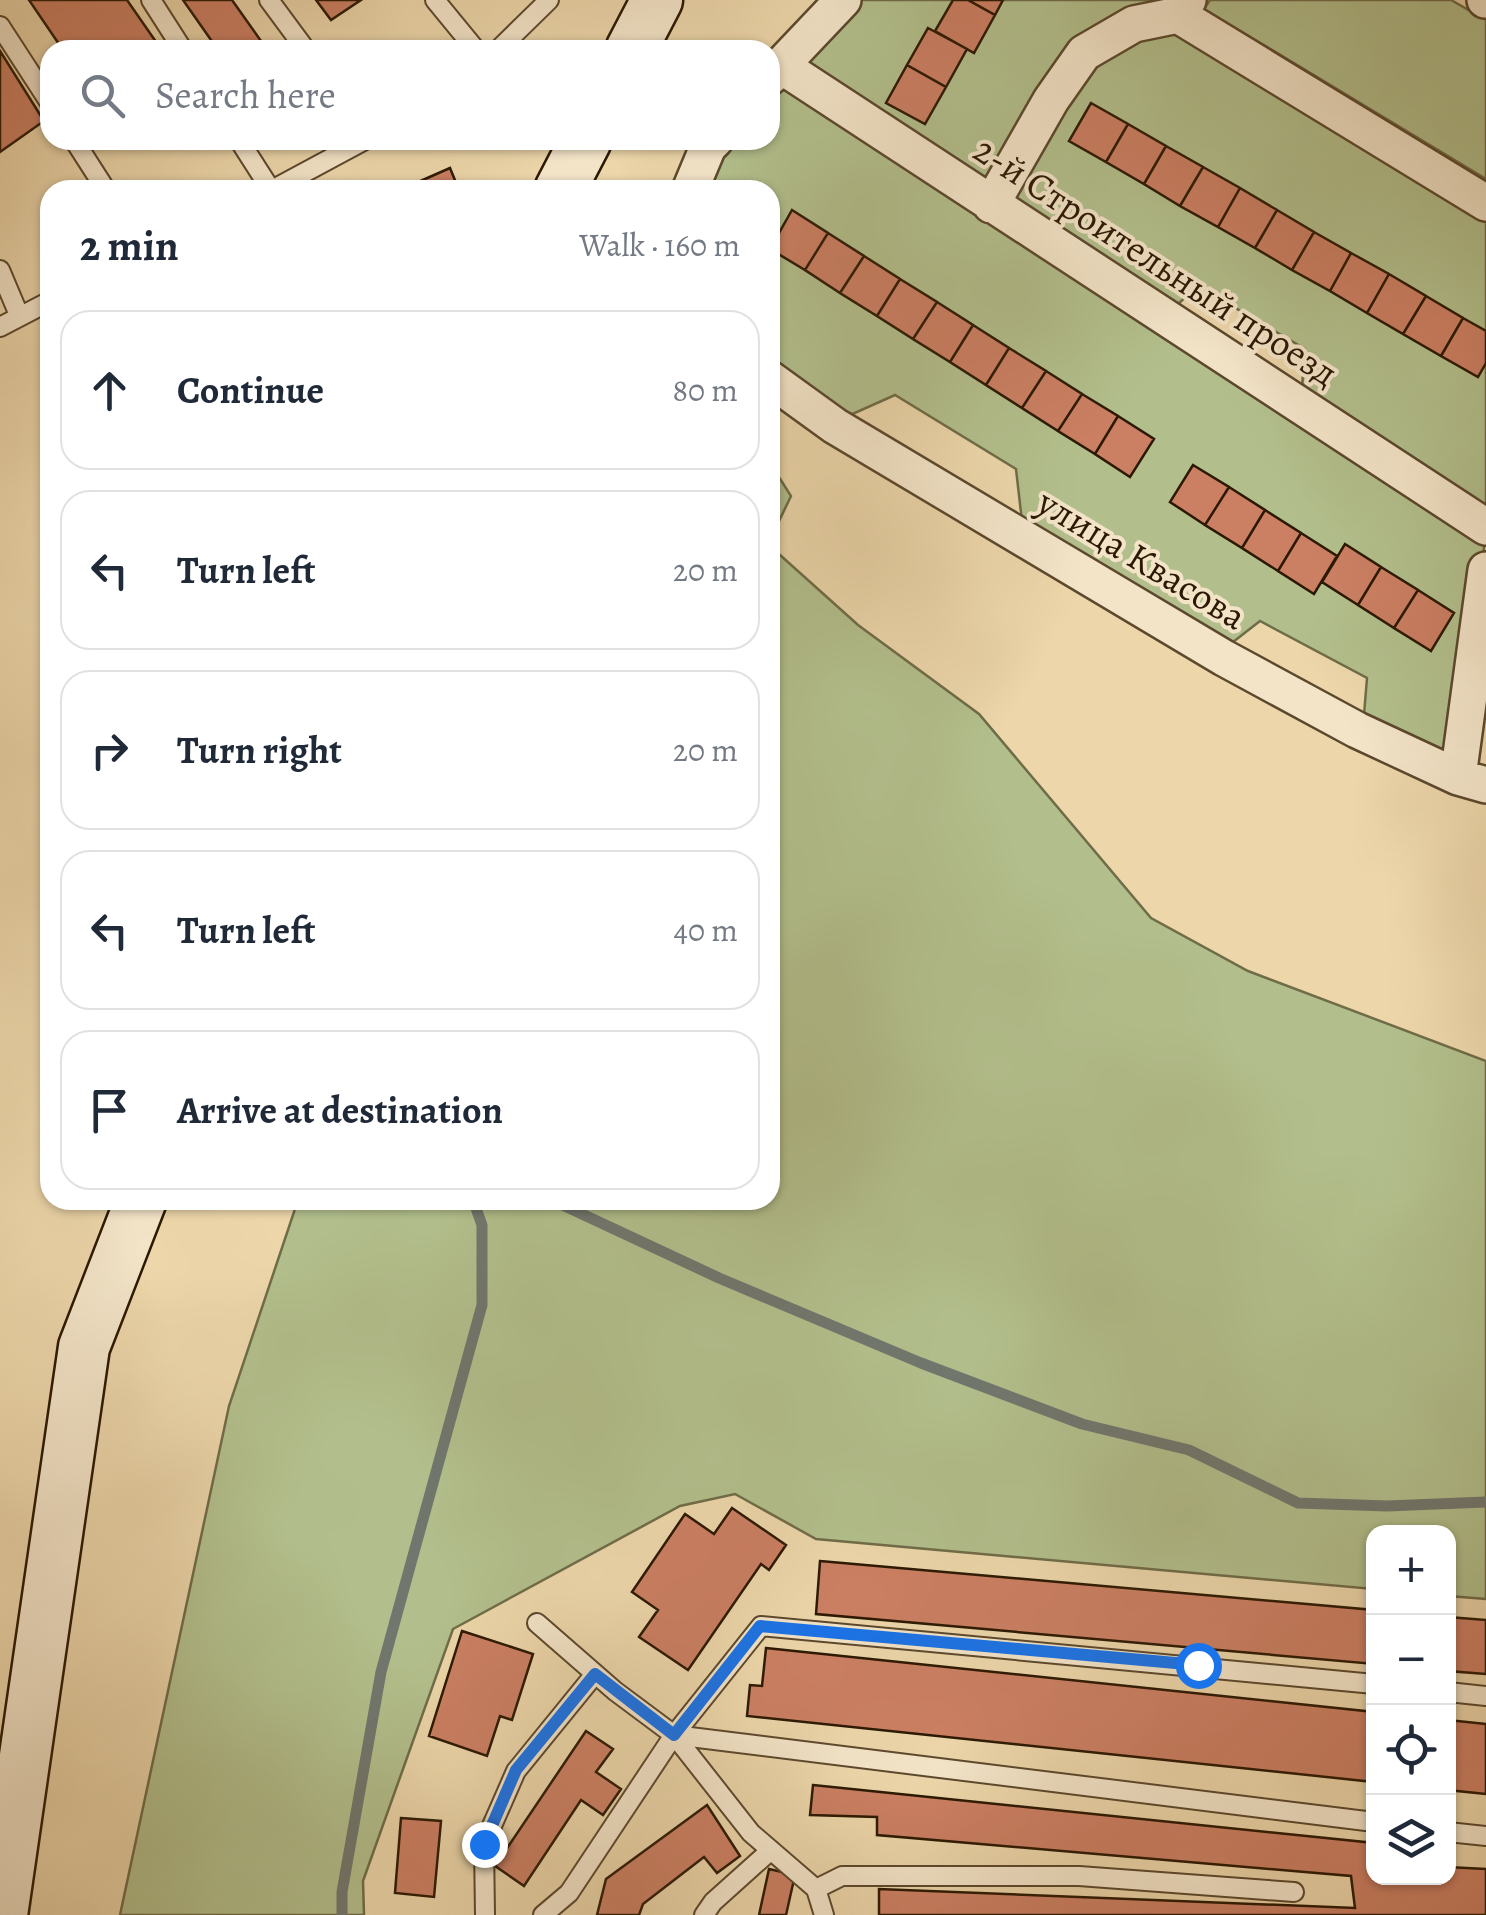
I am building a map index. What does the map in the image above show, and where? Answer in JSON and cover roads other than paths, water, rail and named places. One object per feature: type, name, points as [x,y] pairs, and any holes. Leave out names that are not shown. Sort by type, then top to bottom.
[{"type":"street","points":[[637,40],[657,0]]},
{"type":"street","points":[[780,66],[844,0]]},
{"type":"street","points":[[991,205],[1051,100],[1084,53],[1134,24],[1183,7],[1486,203]]},
{"type":"street","name":"2-й Строительный проезд","points":[[780,74],[991,205],[1486,527]]},
{"type":"street","points":[[565,180],[581,150]]},
{"type":"street","points":[[694,180],[707,150]]},
{"type":"street","name":"улица Квасова","points":[[780,386],[835,426],[1224,658],[1357,730],[1472,781]]},
{"type":"street","points":[[1472,781],[1486,570]]},
{"type":"street","points":[[2,1915],[84,1347],[138,1210]]},
{"type":"lane","points":[[151,0],[177,40]]},
{"type":"lane","points":[[269,0],[299,40]]},
{"type":"lane","points":[[435,0],[468,40]]},
{"type":"lane","points":[[508,40],[549,0]]},
{"type":"lane","points":[[0,26],[40,88]]},
{"type":"lane","points":[[80,150],[100,180]]},
{"type":"lane","points":[[245,150],[265,180]]},
{"type":"lane","points":[[290,180],[345,150]]},
{"type":"lane","points":[[0,270],[19,315]]},
{"type":"lane","points":[[0,326],[40,306]]},
{"type":"lane","points":[[537,1622],[595,1674],[674,1735],[751,1833],[816,1889],[824,1915]]},
{"type":"lane","points":[[543,1915],[569,1894],[674,1735],[760,1626],[1366,1683]]},
{"type":"lane","points":[[485,1915],[484,1844],[516,1770],[595,1674]]},
{"type":"lane","points":[[1456,1693],[1486,1696]]},
{"type":"lane","points":[[674,1735],[1366,1821]]},
{"type":"lane","points":[[1456,1833],[1486,1836]]},
{"type":"lane","points":[[704,1915],[713,1902],[771,1850]]},
{"type":"lane","points":[[816,1889],[842,1876],[1079,1876],[1294,1892]]},
{"type":"waterway","points":[[342,1915],[342,1892],[381,1672],[482,1305],[482,1225],[477,1210]]},
{"type":"waterway","points":[[573,1210],[719,1278],[921,1363],[1082,1424],[1189,1450],[1298,1503],[1387,1506],[1486,1502]]}]
